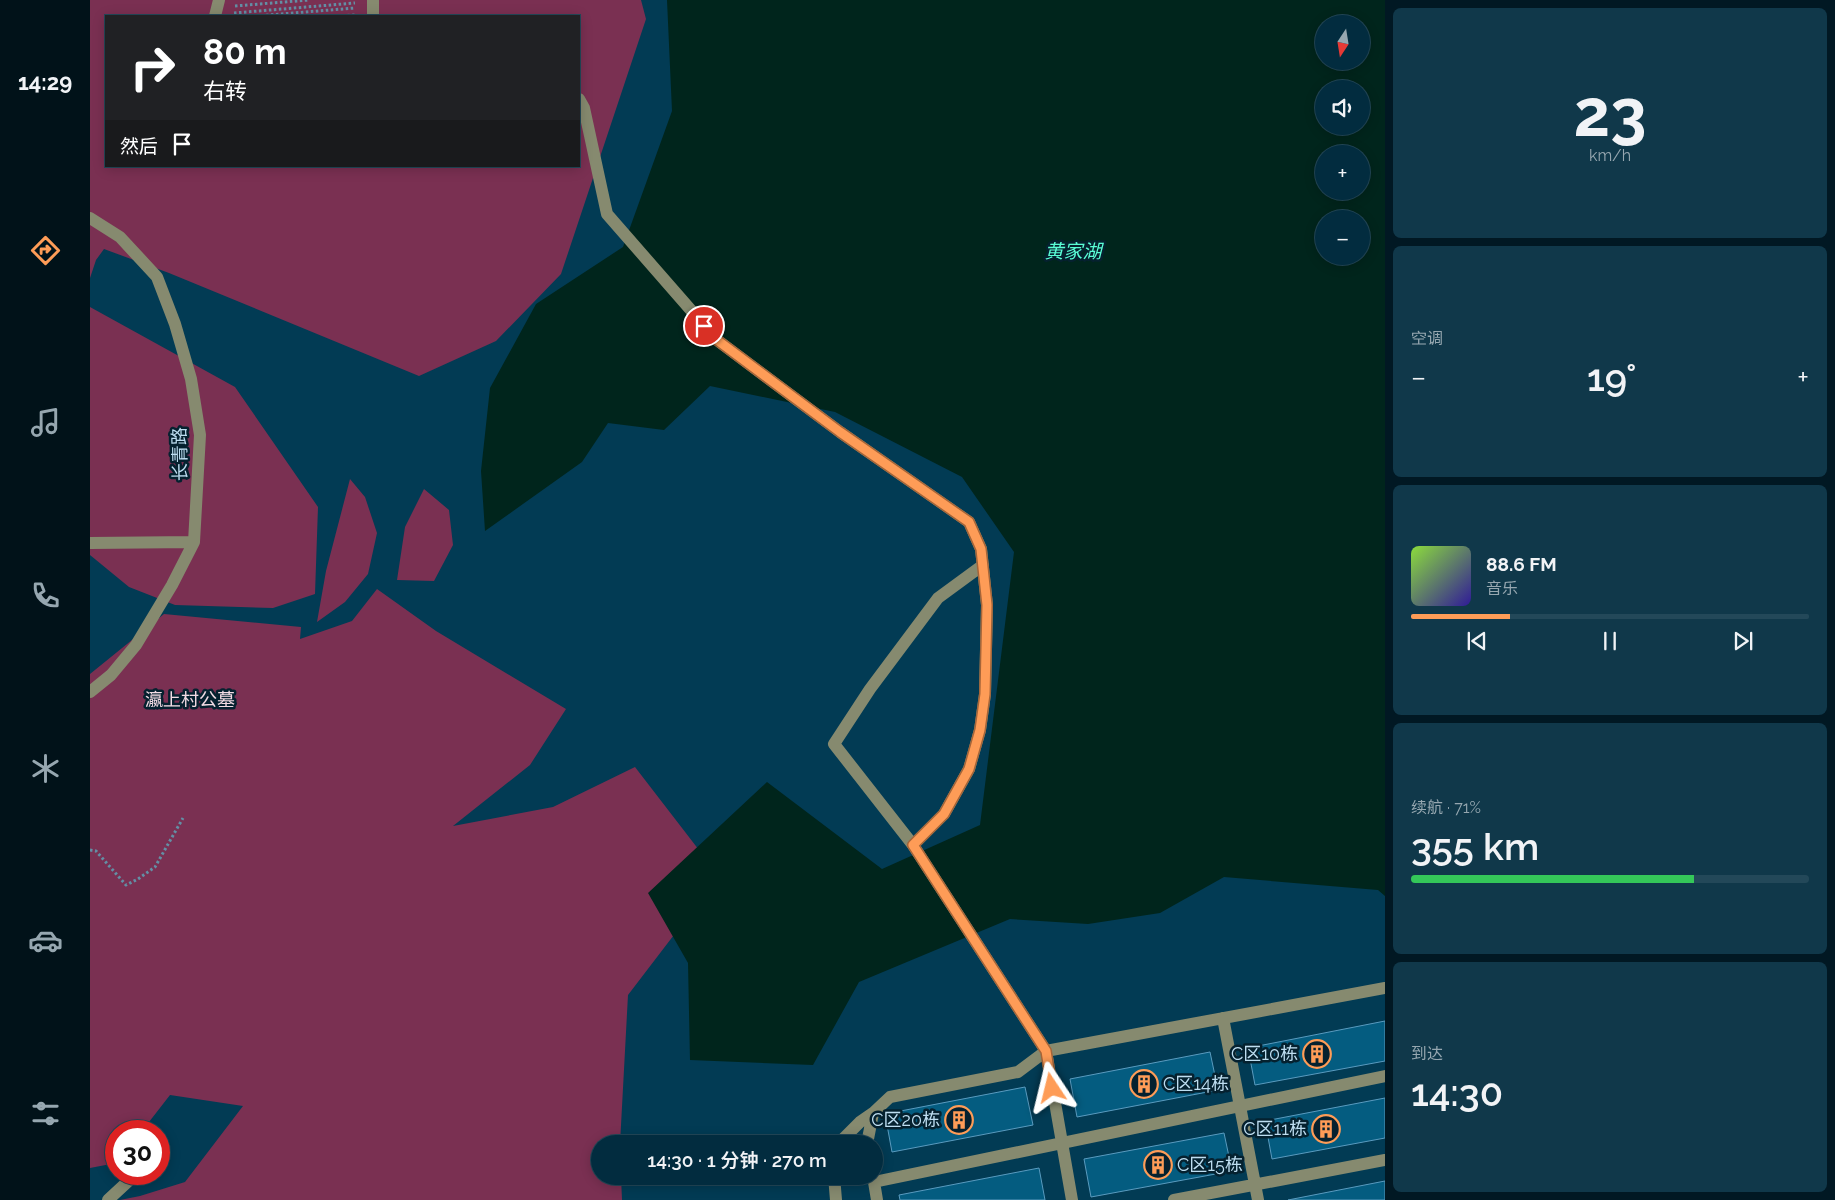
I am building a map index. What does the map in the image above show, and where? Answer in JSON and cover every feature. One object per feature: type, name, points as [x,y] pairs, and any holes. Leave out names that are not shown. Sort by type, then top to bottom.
[{"type":"street","points":[[582,104],[607,214],[717,340],[856,444],[969,522],[981,549],[987,605],[985,694],[980,730],[969,769],[944,814],[913,845]]},
{"type":"street","name":"长青路","points":[[90,218],[120,237],[157,277],[175,324],[191,379],[200,435],[194,542],[172,585],[136,645],[111,675],[90,692]]},
{"type":"street","points":[[90,542],[194,542]]},
{"type":"street","points":[[983,565],[938,598],[870,689],[834,744],[913,845],[1046,1051],[1072,1200]]},
{"type":"street","points":[[847,1135],[890,1097],[1018,1072],[1046,1051],[1385,988]]},
{"type":"street","points":[[1223,1018],[1258,1200]]},
{"type":"street","points":[[883,1177],[1062,1143],[1385,1076]]},
{"type":"street","points":[[868,1135],[872,1113]]},
{"type":"street","points":[[1174,1200],[1385,1160]]},
{"type":"street","points":[[108,1200],[124,1185]]},
{"type":"street","points":[[835,1185],[836,1200]]},
{"type":"street","points":[[874,1185],[877,1200]]},
{"type":"path","points":[[216,10],[309,0]]},
{"type":"path","points":[[216,10],[373,6]]},
{"type":"path","points":[[268,15],[373,6]]},
{"type":"path","points":[[90,850],[96,851],[126,885],[155,868],[183,818]]},
{"type":"green space","points":[[90,0],[641,0],[646,19],[561,274],[496,341],[419,376],[169,273],[104,249],[96,260],[90,278]]},
{"type":"green space","points":[[90,307],[235,387],[318,507],[315,594],[273,608],[175,605],[129,587],[90,555]]},
{"type":"green space","points":[[350,479],[365,497],[377,533],[368,574],[345,602],[317,622],[326,571]]},
{"type":"green space","points":[[424,489],[449,510],[453,545],[434,581],[397,580],[405,527]]},
{"type":"green space","name":"瀛上村公墓","points":[[377,589],[436,631],[566,709],[530,765],[453,826],[553,807],[635,767],[719,876],[628,995],[620,1135],[591,1135],[591,1185],[621,1185],[622,1200],[120,1200],[185,1182],[243,1106],[170,1095],[151,1120],[105,1120],[105,1165],[90,1168],[90,674],[164,614],[301,627],[300,639],[352,621]]},
{"type":"water","name":"黄家湖","points":[[667,0],[1385,0],[1385,896],[1378,890],[1224,877],[1160,913],[1088,924],[1010,919],[859,982],[813,1065],[690,1060],[688,963],[648,893],[767,782],[882,869],[980,825],[1014,552],[962,477],[835,412],[710,386],[664,430],[608,423],[582,462],[485,531],[481,471],[490,388],[536,304],[623,247],[672,111]]},
{"type":"building","name":"C区10栋","points":[[1385,1021],[1385,1061],[1255,1085],[1248,1048]]},
{"type":"building","name":"C区14栋","points":[[1210,1052],[1218,1090],[1077,1117],[1070,1079]]},
{"type":"building","name":"C区20栋","points":[[1025,1087],[1033,1125],[892,1152],[885,1114]]},
{"type":"building","name":"C区11栋","points":[[1385,1098],[1385,1138],[1272,1159],[1265,1121]]},
{"type":"building","name":"C区15栋","points":[[1224,1133],[1232,1171],[1091,1197],[1084,1159]]},
{"type":"building","points":[[1039,1168],[1045,1200],[900,1200],[899,1195]]},
{"type":"building","points":[[1385,1181],[1385,1200],[1288,1200]]},
{"type":"place","name":"C区10栋","points":[[1317,1054]]},
{"type":"place","name":"C区14栋","points":[[1144,1084]]},
{"type":"place","name":"C区20栋","points":[[959,1120]]},
{"type":"place","name":"C区11栋","points":[[1326,1129]]},
{"type":"place","name":"C区15栋","points":[[1158,1165]]},
{"type":"route","points":[[704,326],[717,340],[840,432],[969,522],[981,549],[987,605],[985,694],[980,730],[969,769],[944,814],[913,845],[1046,1051],[1052,1088]]}]
